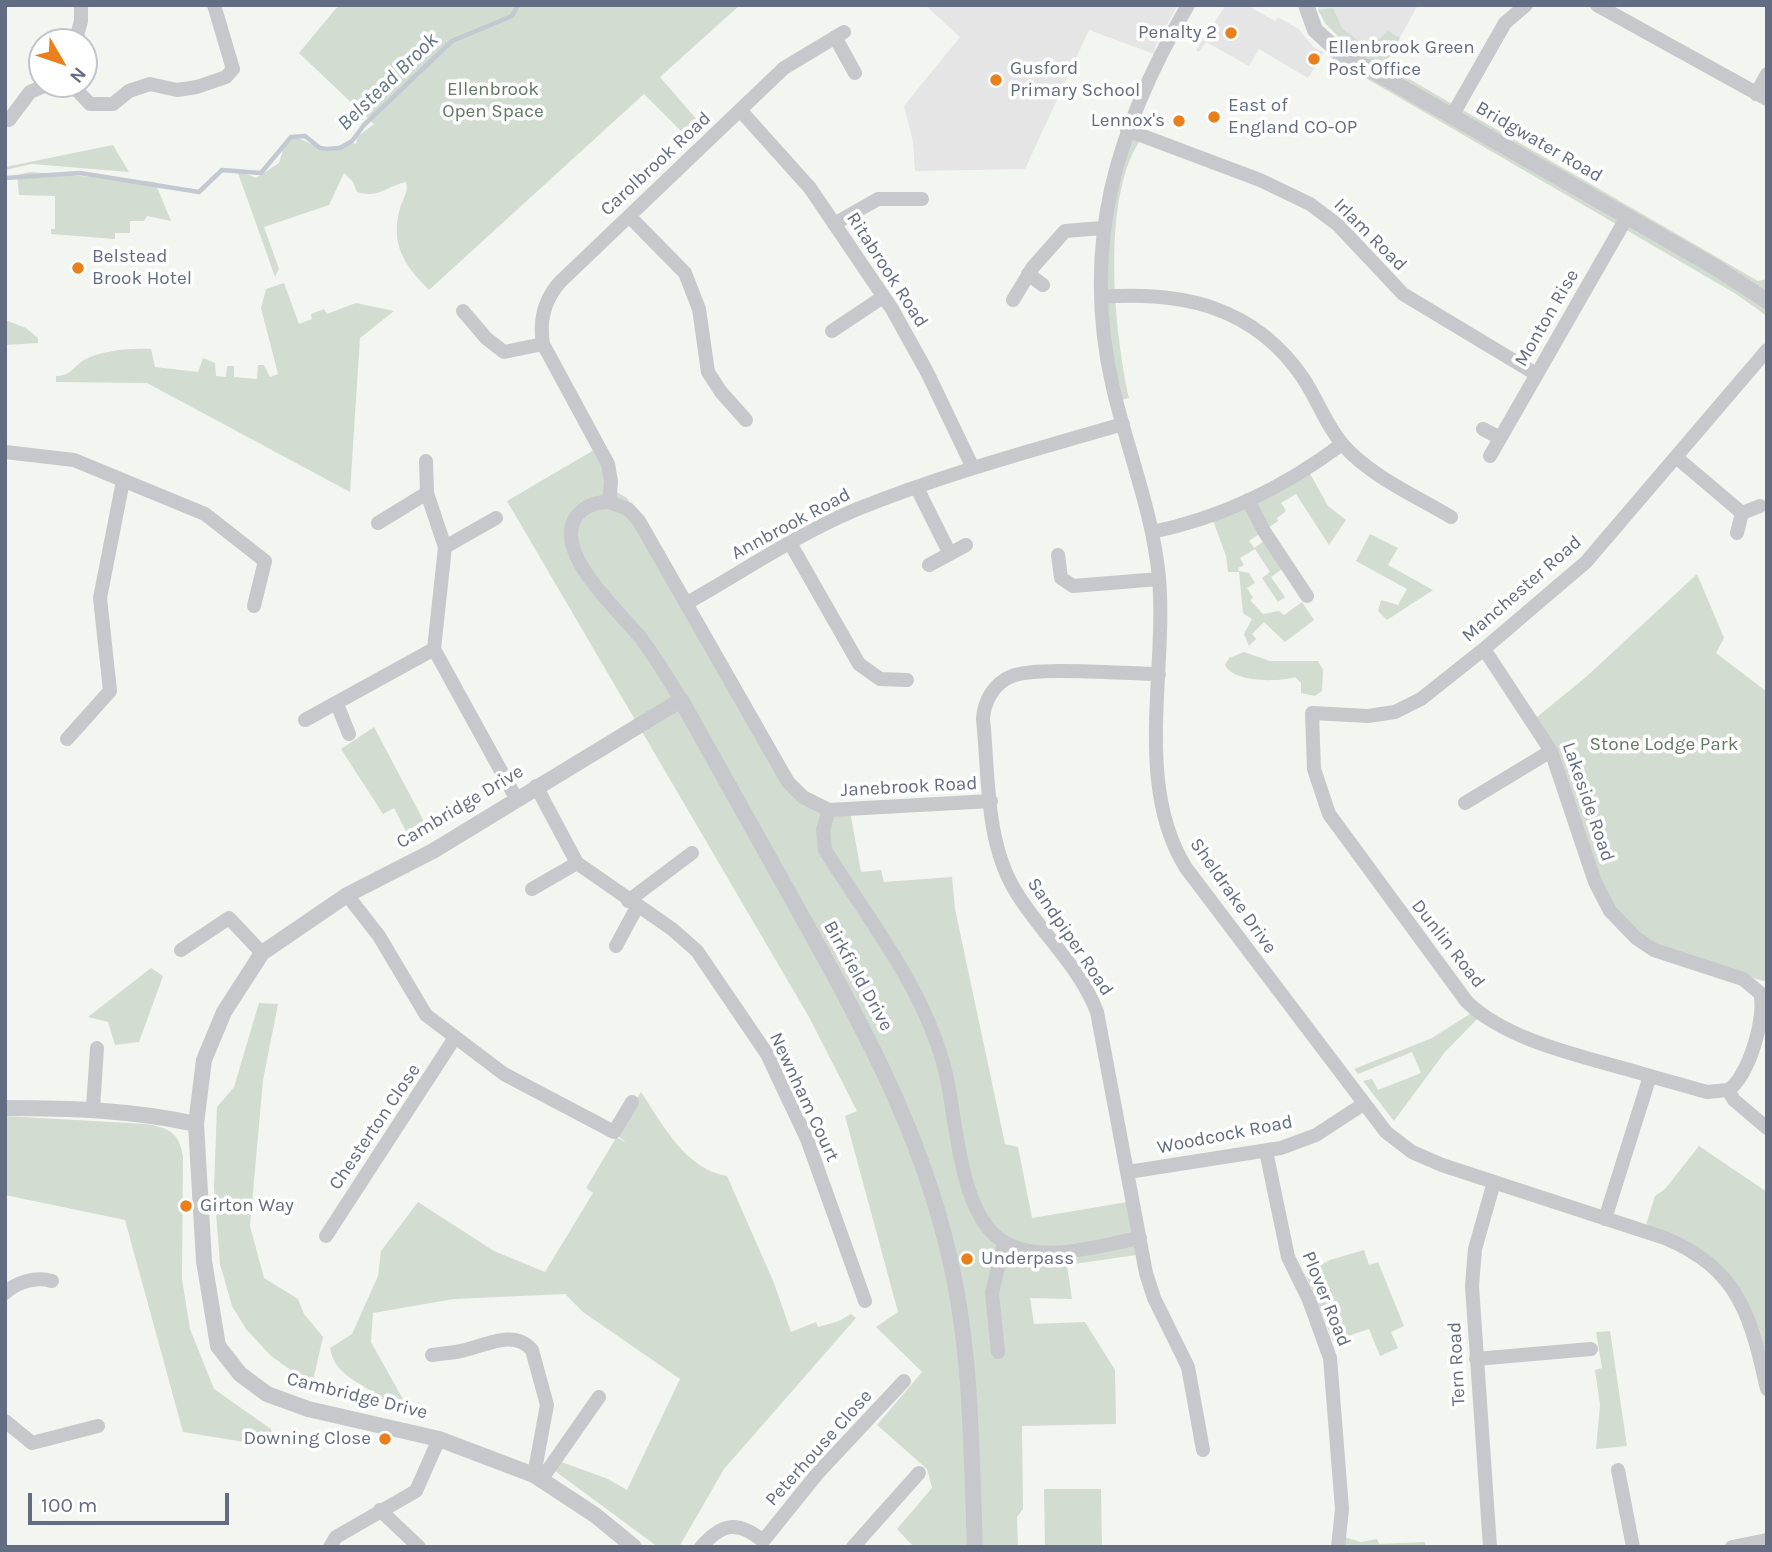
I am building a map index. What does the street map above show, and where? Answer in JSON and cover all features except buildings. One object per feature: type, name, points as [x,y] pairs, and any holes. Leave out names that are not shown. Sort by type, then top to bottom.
[{"type":"street","points":[[79,28],[81,5]]},
{"type":"street","points":[[84,98],[90,104],[113,104],[129,91],[150,84],[177,90],[226,77],[233,69],[214,5]]},
{"type":"street","name":"Sheldrake Drive","points":[[1188,5],[1137,102],[1115,163],[1102,228],[1101,297],[1107,360],[1152,532],[1159,579],[1158,785],[1170,839],[1186,868],[1362,1105],[1386,1132],[1412,1152],[1677,1243],[1696,1254],[1722,1278],[1739,1299],[1751,1323],[1767,1389]]},
{"type":"street","name":"Bridgwater Road","points":[[1306,5],[1315,30],[1327,43],[1628,217],[1767,301]]},
{"type":"street","points":[[1452,116],[1506,23],[1526,5]]},
{"type":"street","points":[[1597,5],[1761,96],[1767,74]]},
{"type":"street","name":"Carolbrook Road","points":[[543,344],[542,314],[552,291],[790,63],[839,34],[855,73]]},
{"type":"street","points":[[5,119],[9,120],[28,95]]},
{"type":"street","name":"Ritabrook Road","points":[[740,110],[801,177],[883,297],[927,372],[973,468]]},
{"type":"street","name":"Irlam Road","points":[[1127,130],[1260,180],[1310,204],[1338,225],[1403,294],[1536,374]]},
{"type":"street","points":[[834,225],[878,199],[914,203]]},
{"type":"street","points":[[629,216],[685,273],[699,309],[708,372],[721,392],[746,420]]},
{"type":"street","name":"Monton Rise","points":[[1490,456],[1628,217]]},
{"type":"street","points":[[1013,300],[1028,274],[1065,231],[1078,227],[1102,228]]},
{"type":"street","points":[[1028,274],[1043,285]]},
{"type":"street","points":[[1101,297],[1150,294],[1184,298],[1218,309],[1243,323],[1276,347],[1297,369],[1342,444],[1375,471],[1451,517]]},
{"type":"street","points":[[852,337],[837,327],[883,297]]},
{"type":"street","points":[[463,311],[485,338],[504,352],[543,344],[608,464],[611,482],[609,502],[628,509],[639,521],[788,782],[803,797],[829,810]]},
{"type":"street","name":"Manchester Road","points":[[1312,713],[1368,716],[1403,709],[1430,692],[1484,649],[1586,562],[1767,350]]},
{"type":"street","name":"Annbrook Road","points":[[687,603],[790,543],[855,510],[973,468],[1123,424]]},
{"type":"street","points":[[1483,429],[1500,438]]},
{"type":"street","points":[[1152,532],[1200,519],[1248,500],[1288,480],[1342,444]]},
{"type":"street","points":[[5,452],[74,460],[205,514],[265,561],[254,606]]},
{"type":"street","points":[[1676,457],[1742,513]]},
{"type":"street","points":[[426,461],[427,493],[444,547],[434,649],[516,798]]},
{"type":"street","points":[[67,739],[110,691],[100,598],[123,481]]},
{"type":"street","points":[[917,488],[950,554]]},
{"type":"street","points":[[378,523],[427,493]]},
{"type":"street","points":[[1248,500],[1264,531],[1307,596]]},
{"type":"street","name":"Birkfield Drive","points":[[609,502],[593,504],[577,516],[570,534],[572,548],[587,573],[659,662],[681,700],[857,1015],[903,1111],[924,1168],[949,1252],[963,1328],[970,1402],[975,1547]]},
{"type":"street","points":[[1742,513],[1760,506]]},
{"type":"street","points":[[1738,533],[1742,513]]},
{"type":"street","points":[[444,547],[496,518]]},
{"type":"street","points":[[790,543],[859,664],[880,679],[907,680]]},
{"type":"street","points":[[929,565],[966,545]]},
{"type":"street","points":[[1058,555],[1061,578],[1070,585],[1159,579]]},
{"type":"street","points":[[305,720],[434,649]]},
{"type":"street","name":"Lakeside Road","points":[[1484,649],[1551,751],[1599,892],[1617,919],[1654,950],[1743,979],[1760,993],[1761,1015],[1745,1069],[1738,1083],[1728,1090]]},
{"type":"street","name":"Sandpiper Road","points":[[1159,674],[1016,675],[1004,681],[989,697],[984,713],[996,844],[1006,874],[1084,986],[1097,1013],[1154,1298],[1188,1367],[1203,1450]]},
{"type":"street","name":"Cambridge Drive","points":[[634,1547],[595,1515],[538,1478],[439,1439],[308,1409],[267,1394],[240,1374],[218,1346],[204,1261],[196,1124],[204,1060],[224,1012],[262,953],[348,895],[433,851],[516,798],[681,700]]},
{"type":"street","points":[[337,704],[349,734]]},
{"type":"street","name":"Dunlin Road","points":[[1312,713],[1311,740],[1315,778],[1334,823],[1467,1002],[1490,1019],[1521,1036],[1650,1076]]},
{"type":"street","points":[[1465,803],[1551,751]]},
{"type":"street","name":"Newnham Court","points":[[536,786],[577,863],[673,929],[697,951],[767,1054],[807,1139],[865,1301]]},
{"type":"street","name":"Janebrook Road","points":[[829,810],[991,801]]},
{"type":"street","name":"Birkfield Drive","points":[[829,810],[822,830],[825,850],[892,952],[917,997],[946,1074],[971,1197],[984,1224],[1004,1242]]},
{"type":"street","points":[[616,946],[633,904],[692,853]]},
{"type":"street","points":[[532,889],[577,863]]},
{"type":"street","points":[[348,895],[379,936],[426,1015],[454,1038],[504,1074],[614,1132],[632,1102]]},
{"type":"street","points":[[181,950],[229,918],[262,953]]},
{"type":"street","name":"Chesterton Close","points":[[326,1236],[454,1038]]},
{"type":"street","points":[[93,1108],[97,1048]]},
{"type":"street","points":[[1605,1219],[1650,1076],[1713,1093],[1728,1090],[1739,1105],[1767,1128]]},
{"type":"street","name":"Woodcock Road","points":[[1128,1172],[1266,1151],[1306,1140],[1362,1105]]},
{"type":"street","points":[[5,1108],[93,1108],[155,1115],[196,1124]]},
{"type":"street","name":"Plover Road","points":[[1266,1151],[1288,1256],[1309,1300],[1330,1358],[1342,1509],[1338,1547]]},
{"type":"street","name":"Tern Road","points":[[1490,1547],[1472,1268],[1494,1182]]},
{"type":"street","points":[[998,1352],[992,1293],[1004,1242],[1027,1251],[1047,1252],[1140,1238]]},
{"type":"street","points":[[5,1293],[13,1285],[43,1278],[52,1281]]},
{"type":"street","points":[[432,1355],[462,1352],[499,1340],[527,1343],[532,1350],[547,1405],[538,1478]]},
{"type":"street","points":[[1476,1359],[1591,1349]]},
{"type":"street","name":"Peterhouse Close","points":[[701,1547],[715,1531],[733,1526],[751,1531],[767,1544],[817,1474],[904,1381]]},
{"type":"street","points":[[538,1478],[599,1397]]},
{"type":"street","points":[[5,1421],[32,1443],[98,1426]]},
{"type":"street","points":[[330,1547],[336,1536],[416,1491],[439,1439]]},
{"type":"street","points":[[1618,1470],[1633,1547]]},
{"type":"street","points":[[853,1547],[919,1473]]},
{"type":"street","points":[[380,1510],[419,1547]]},
{"type":"street","points":[[1732,1547],[1767,1540]]},
{"type":"shaded area","name":"Gusford Primary School","points":[[925,5],[1178,5],[1156,44],[1154,54],[1089,30],[1025,169],[915,171],[913,142],[904,106],[960,37]]},
{"type":"shaded area","points":[[1226,5],[1247,5],[1275,21],[1278,17],[1299,29],[1314,48],[1324,52],[1308,78],[1259,49],[1249,66],[1206,42],[1199,52],[1196,50]]},
{"type":"shaded area","points":[[1317,5],[1418,5],[1385,64],[1340,38],[1325,23]]},
{"type":"green space","name":"Ellenbrook Open Space","points":[[339,5],[740,5],[660,77],[704,128],[690,140],[644,94],[429,290],[406,263],[398,243],[397,221],[406,192],[406,182],[378,193],[365,194],[357,192],[353,182],[344,173],[329,205],[264,227],[279,269],[275,277],[237,170],[256,178],[279,163],[286,140],[301,139],[323,148],[356,144],[357,137],[374,124],[299,53]]},
{"type":"green space","points":[[1333,8],[1342,28],[1358,41],[1358,48],[1364,52],[1388,31],[1400,38],[1385,65],[1758,281],[1767,279],[1767,316],[1736,294],[1328,56],[1340,38],[1325,23],[1318,10]]},
{"type":"green space","points":[[1127,130],[1143,136],[1129,161],[1116,226],[1116,301],[1129,398],[1117,401],[1101,281]]},
{"type":"green space","points":[[113,145],[129,172],[32,164],[5,170],[5,167]]},
{"type":"green space","points":[[30,172],[155,182],[171,221],[147,216],[144,221],[130,221],[130,233],[115,233],[115,239],[51,234],[51,229],[55,229],[55,196],[19,195],[17,175]]},
{"type":"green space","points":[[284,283],[299,324],[312,319],[311,314],[324,309],[327,314],[356,303],[394,311],[360,338],[350,492],[147,383],[56,382],[56,376],[69,373],[91,357],[135,349],[151,349],[155,367],[198,372],[203,358],[215,363],[216,376],[226,377],[227,366],[234,366],[234,377],[257,379],[258,365],[264,365],[270,377],[278,374],[261,308],[266,289]]},
{"type":"green space","points":[[5,320],[26,328],[38,338],[38,343],[5,345]]},
{"type":"green space","points":[[599,447],[610,488],[627,498],[792,788],[850,811],[861,872],[881,870],[884,882],[952,877],[955,909],[1005,1144],[1018,1147],[1032,1218],[1133,1201],[1143,1254],[1067,1265],[1072,1299],[1030,1298],[1034,1324],[1085,1322],[1115,1370],[1116,1424],[1022,1426],[1023,1509],[1017,1517],[1018,1547],[914,1547],[897,1529],[932,1488],[927,1469],[877,1425],[922,1372],[876,1327],[898,1312],[845,1116],[857,1111],[809,1017],[507,501]]},
{"type":"green space","points":[[1307,468],[1328,506],[1346,520],[1329,545],[1296,494],[1281,503],[1286,511],[1277,518],[1278,521],[1249,541],[1254,548],[1264,541],[1282,569],[1271,577],[1285,597],[1278,602],[1262,578],[1270,572],[1255,549],[1240,558],[1244,565],[1238,568],[1239,571],[1249,573],[1255,583],[1247,588],[1253,598],[1250,600],[1263,614],[1279,611],[1284,615],[1302,602],[1314,620],[1285,642],[1264,622],[1252,634],[1256,639],[1249,646],[1244,634],[1252,619],[1243,613],[1239,572],[1228,572],[1226,556],[1211,515]]},
{"type":"green space","points":[[1370,534],[1398,548],[1388,565],[1433,590],[1387,620],[1378,611],[1381,600],[1398,605],[1407,589],[1356,561]]},
{"type":"green space","name":"Stone Lodge Park","points":[[1697,574],[1724,638],[1716,653],[1767,692],[1767,982],[1668,952],[1628,926],[1607,894],[1537,717],[1586,677]]},
{"type":"green space","points":[[1244,652],[1270,661],[1318,661],[1323,670],[1322,691],[1315,696],[1301,693],[1301,683],[1295,677],[1257,680],[1237,675],[1225,665],[1229,658]]},
{"type":"green space","points":[[374,727],[428,829],[408,835],[394,808],[383,814],[341,749]]},
{"type":"green space","points":[[151,968],[163,976],[139,1042],[115,1045],[108,1022],[88,1017]]},
{"type":"green space","points":[[259,1003],[278,1004],[263,1080],[250,1226],[264,1278],[298,1299],[304,1314],[323,1337],[312,1385],[271,1356],[246,1329],[232,1306],[220,1264],[214,1187],[217,1107],[234,1087]]},
{"type":"green space","points":[[1476,1010],[1482,1014],[1445,1052],[1394,1121],[1363,1081],[1372,1079],[1378,1090],[1421,1073],[1412,1052],[1358,1074],[1354,1069],[1432,1038]]},
{"type":"green space","points":[[641,1092],[676,1144],[687,1155],[712,1172],[727,1176],[774,1283],[791,1332],[816,1322],[818,1327],[839,1321],[851,1314],[856,1318],[724,1469],[679,1547],[658,1547],[547,1465],[553,1459],[608,1479],[627,1490],[680,1379],[583,1312],[565,1294],[454,1299],[373,1313],[371,1342],[409,1410],[390,1407],[375,1393],[347,1376],[333,1359],[330,1348],[352,1334],[378,1276],[381,1251],[418,1202],[494,1251],[545,1272],[593,1193],[586,1188],[616,1138],[613,1136],[626,1142],[615,1134]]},
{"type":"green space","points":[[5,1116],[146,1124],[161,1127],[176,1137],[183,1157],[182,1279],[190,1329],[214,1389],[271,1429],[275,1447],[183,1432],[125,1220],[5,1195]]},
{"type":"green space","points":[[1699,1146],[1767,1192],[1767,1348],[1759,1349],[1722,1278],[1644,1231],[1655,1196],[1665,1189]]},
{"type":"green space","points":[[1364,1250],[1369,1265],[1378,1262],[1404,1326],[1391,1332],[1398,1348],[1380,1356],[1369,1329],[1333,1341],[1305,1273],[1330,1260]]},
{"type":"green space","points":[[1610,1331],[1627,1446],[1596,1449],[1600,1405],[1595,1370],[1602,1368],[1596,1332]]},
{"type":"green space","points":[[1044,1489],[1101,1489],[1102,1547],[1045,1547]]},
{"type":"green space","points":[[1341,1536],[1361,1542],[1377,1539],[1379,1544],[1425,1542],[1425,1547],[1338,1547]]},
{"type":"waterway","name":"Belstead Brook","points":[[5,178],[80,173],[199,192],[222,170],[261,173],[291,137],[305,136],[320,148],[340,148],[352,141],[364,125],[452,41],[512,16],[518,5]]},
{"type":"place","name":"Penalty 2","points":[[1231,33]]},
{"type":"place","name":"Ellenbrook Green Post Office","points":[[1314,59]]},
{"type":"place","name":"Gusford Primary School","points":[[996,80]]},
{"type":"place","name":"East of England CO-OP","points":[[1214,117]]},
{"type":"place","name":"Lennox's","points":[[1179,121]]},
{"type":"place","name":"Belstead Brook Hotel","points":[[78,268]]},
{"type":"place","name":"Girton Way","points":[[186,1206]]},
{"type":"place","name":"Underpass","points":[[967,1259]]},
{"type":"place","name":"Downing Close","points":[[385,1439]]}]
